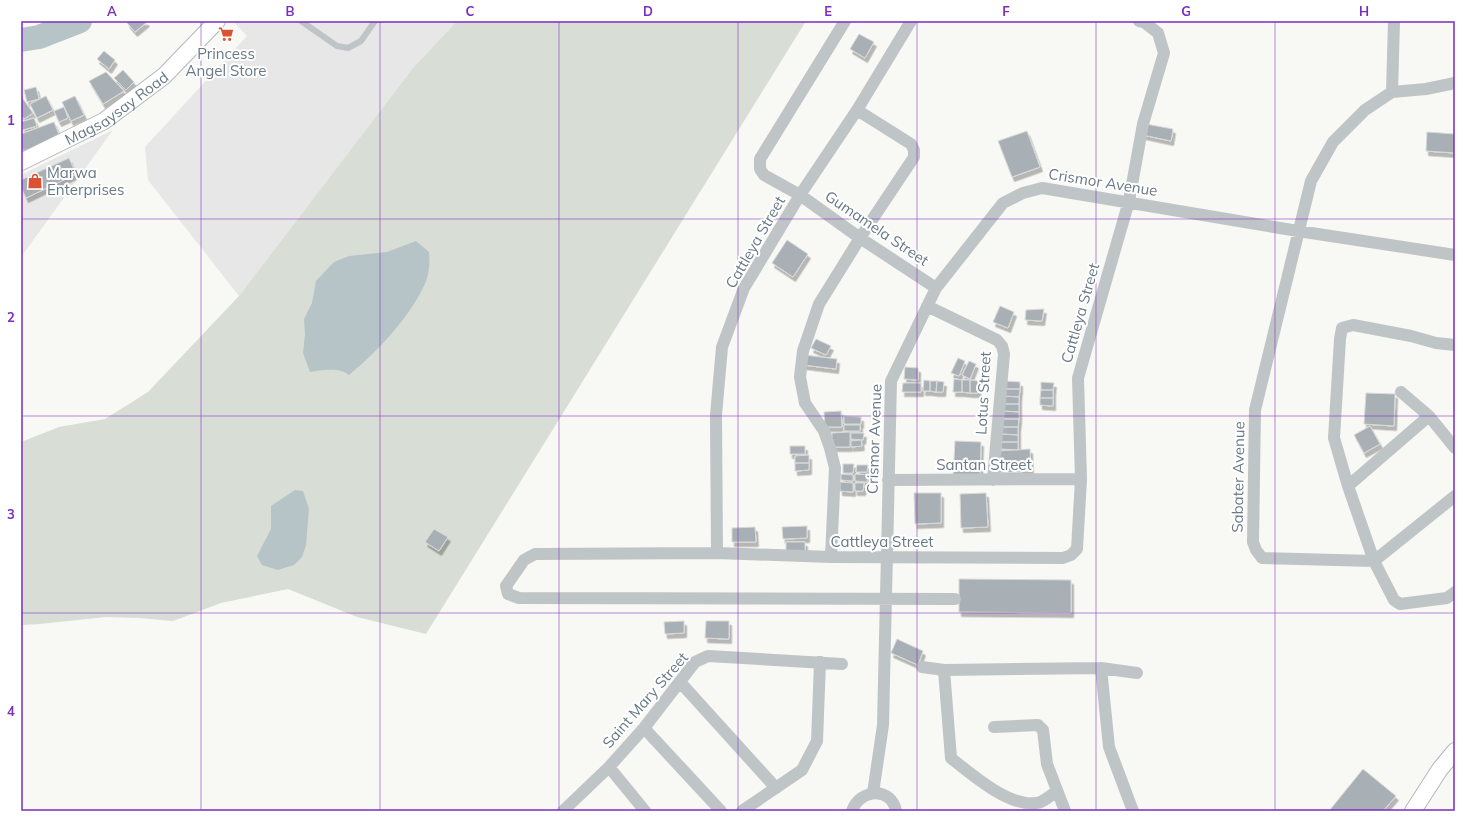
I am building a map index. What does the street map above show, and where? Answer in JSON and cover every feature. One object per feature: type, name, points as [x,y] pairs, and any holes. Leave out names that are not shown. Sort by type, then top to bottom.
[{"type":"main road","name":"Magsaysay Road","points":[[21,162],[104,121],[164,76],[217,21]]},
{"type":"main road","points":[[1413,811],[1440,769],[1455,751]]},
{"type":"street","name":"Gumamela Street","points":[[845,21],[760,159],[760,169],[764,175],[800,195],[860,238],[936,288]]},
{"type":"street","name":"Cattleya Street","points":[[911,21],[857,110],[800,195],[744,288],[722,347],[716,415],[717,553],[888,558],[1063,558],[1071,555],[1077,549],[1081,479],[1078,378],[1129,201],[1143,124],[1164,53],[1158,33],[1144,22],[1139,21]]},
{"type":"street","points":[[1392,92],[1394,21]]},
{"type":"street","points":[[1298,231],[1311,181],[1333,142],[1365,110],[1392,92],[1455,83]]},
{"type":"street","points":[[831,557],[835,468],[824,432],[805,403],[800,377],[803,351],[819,304],[860,238],[914,157],[914,150],[911,144],[857,110]]},
{"type":"street","name":"Crismor Avenue","points":[[873,793],[883,725],[891,381],[936,288],[1003,203],[1022,193],[1042,188],[1129,201],[1298,231],[1455,255]]},
{"type":"street","name":"Sabater Avenue","points":[[1298,231],[1255,410],[1253,542],[1256,550],[1262,558],[1374,561]]},
{"type":"street","name":"Lotus Street","points":[[927,306],[998,340],[1002,346],[1004,354],[993,480]]},
{"type":"street","points":[[1455,345],[1436,343],[1411,336],[1354,325],[1342,328],[1340,338],[1334,438],[1348,486],[1374,561],[1394,600],[1400,604],[1447,598],[1455,592]]},
{"type":"street","points":[[1401,392],[1429,416],[1455,448]]},
{"type":"street","points":[[1348,486],[1429,416]]},
{"type":"street","name":"Santan Street","points":[[888,480],[1081,479]]},
{"type":"street","points":[[1374,561],[1455,496]]},
{"type":"street","points":[[717,553],[535,554],[524,560],[506,586],[508,594],[520,598],[955,599]]},
{"type":"street","name":"Saint Mary Street","points":[[566,810],[609,767],[644,728],[696,662],[708,656],[842,664]]},
{"type":"street","points":[[742,811],[802,770],[817,741],[820,662]]},
{"type":"street","points":[[922,667],[944,670],[1100,668],[1137,673]]},
{"type":"street","points":[[1100,668],[1109,747],[1133,811]]},
{"type":"street","points":[[944,670],[951,758],[987,786],[1020,802],[1037,804],[1057,791]]},
{"type":"street","points":[[680,682],[776,788]]},
{"type":"street","points":[[994,727],[1038,725],[1043,730],[1047,764],[1064,811]]},
{"type":"street","points":[[644,728],[721,811]]},
{"type":"street","points":[[609,767],[645,811]]},
{"type":"street","points":[[852,811],[855,804],[862,796],[873,793],[887,797],[892,802],[896,811]]},
{"type":"lane","points":[[301,21],[338,46],[348,48],[361,41],[375,21]]},
{"type":"shaded area","points":[[236,21],[457,21],[413,68],[239,296],[148,180],[145,147],[247,36],[235,23]]},
{"type":"shaded area","points":[[457,21],[806,21],[426,634],[357,617],[288,589],[221,603],[173,621],[106,617],[21,625],[21,442],[59,427],[105,419],[148,392],[239,296],[413,68]]},
{"type":"shaded area","name":"Marwa Enterprises","points":[[113,130],[21,257],[21,175]]},
{"type":"shaded area","points":[[416,241],[429,252],[428,274],[426,282],[401,323],[370,356],[349,375],[345,372],[336,370],[310,372],[303,353],[305,334],[304,319],[312,303],[316,281],[334,262],[349,256],[387,252]]},
{"type":"shaded area","points":[[295,490],[303,491],[309,509],[306,545],[302,557],[294,565],[278,570],[262,565],[257,556],[271,529],[271,506]]},
{"type":"building","points":[[129,21],[147,22],[135,32],[127,23]]},
{"type":"building","points":[[859,34],[874,42],[865,58],[850,49]]},
{"type":"building","points":[[104,51],[115,60],[109,69],[97,59]]},
{"type":"building","points":[[123,70],[134,82],[126,90],[114,78]]},
{"type":"building","points":[[106,72],[124,91],[103,104],[89,81]]},
{"type":"building","points":[[36,87],[39,99],[27,102],[24,90]]},
{"type":"building","points":[[21,96],[33,113],[24,119],[21,115]]},
{"type":"building","points":[[46,96],[53,110],[37,118],[30,104]]},
{"type":"building","points":[[75,96],[84,115],[71,121],[62,102]]},
{"type":"building","points":[[64,107],[68,118],[59,122],[54,111]]},
{"type":"building","points":[[34,118],[37,126],[23,130],[21,122]]},
{"type":"building","points":[[54,122],[60,137],[23,151],[21,147],[21,134]]},
{"type":"building","points":[[1146,124],[1173,129],[1171,141],[1143,135]]},
{"type":"building","points":[[1027,131],[1040,167],[1012,177],[998,141]]},
{"type":"building","points":[[1427,132],[1455,134],[1455,153],[1426,151]]},
{"type":"building","points":[[69,158],[76,174],[26,198],[21,187],[21,180]]},
{"type":"building","points":[[787,240],[808,254],[793,277],[772,263]]},
{"type":"building","points":[[1000,306],[1014,312],[1008,328],[993,322]]},
{"type":"building","points":[[1044,309],[1042,321],[1025,320],[1026,310]]},
{"type":"building","points":[[816,339],[831,346],[826,355],[811,348]]},
{"type":"building","points":[[805,355],[837,359],[836,369],[804,365]]},
{"type":"building","points":[[958,358],[965,361],[959,376],[951,373]]},
{"type":"building","points":[[969,361],[976,364],[970,379],[962,375]]},
{"type":"building","points":[[905,367],[918,368],[918,380],[904,379]]},
{"type":"building","points":[[954,379],[962,380],[962,392],[953,392]]},
{"type":"building","points":[[924,380],[930,381],[930,391],[923,391]]},
{"type":"building","points":[[962,380],[970,380],[970,393],[962,392]]},
{"type":"building","points":[[970,380],[979,381],[978,393],[970,393]]},
{"type":"building","points":[[930,381],[937,381],[936,392],[930,391]]},
{"type":"building","points":[[937,381],[944,382],[943,392],[936,392]]},
{"type":"building","points":[[1003,381],[1020,382],[1020,389],[1003,389]]},
{"type":"building","points":[[1041,382],[1054,383],[1053,390],[1041,390]]},
{"type":"building","points":[[903,383],[921,383],[921,392],[902,392]]},
{"type":"building","points":[[1003,389],[1020,389],[1019,397],[1003,396]]},
{"type":"building","points":[[1041,390],[1053,390],[1053,398],[1040,398]]},
{"type":"building","points":[[1366,393],[1395,394],[1394,426],[1364,424]]},
{"type":"building","points":[[1003,396],[1019,397],[1019,404],[1003,404]]},
{"type":"building","points":[[1040,398],[1053,398],[1053,406],[1040,405]]},
{"type":"building","points":[[1003,404],[1019,404],[1019,412],[1003,411]]},
{"type":"building","points":[[841,411],[842,427],[825,427],[824,412]]},
{"type":"building","points":[[1003,411],[1019,412],[1019,419],[1002,419]]},
{"type":"building","points":[[844,416],[861,417],[861,424],[844,424]]},
{"type":"building","points":[[1002,419],[1019,419],[1018,427],[1002,427]]},
{"type":"building","points":[[844,425],[860,425],[860,431],[844,431]]},
{"type":"building","points":[[1370,426],[1380,444],[1364,453],[1354,435]]},
{"type":"building","points":[[1002,427],[1018,427],[1018,435],[1002,434]]},
{"type":"building","points":[[850,432],[850,447],[832,447],[832,433]]},
{"type":"building","points":[[851,433],[864,433],[863,440],[851,439]]},
{"type":"building","points":[[1002,434],[1018,435],[1018,442],[1001,442]]},
{"type":"building","points":[[861,440],[862,446],[851,447],[851,441]]},
{"type":"building","points":[[955,441],[981,442],[980,478],[953,477]]},
{"type":"building","points":[[1001,442],[1018,442],[1018,450],[1001,449]]},
{"type":"building","points":[[790,446],[805,446],[805,454],[790,454]]},
{"type":"building","points":[[1030,449],[1031,471],[999,473],[997,451]]},
{"type":"building","points":[[809,455],[809,463],[795,463],[795,456]]},
{"type":"building","points":[[795,463],[809,463],[809,470],[795,471]]},
{"type":"building","points":[[843,464],[854,464],[853,473],[843,473]]},
{"type":"building","points":[[857,465],[868,465],[867,472],[856,472]]},
{"type":"building","points":[[841,474],[853,475],[853,481],[841,480]]},
{"type":"building","points":[[855,474],[868,475],[867,482],[855,481]]},
{"type":"building","points":[[840,482],[853,483],[853,492],[840,491]]},
{"type":"building","points":[[855,483],[864,483],[863,491],[855,491]]},
{"type":"building","points":[[914,493],[941,493],[941,523],[915,524]]},
{"type":"building","points":[[986,493],[988,527],[961,528],[960,494]]},
{"type":"building","points":[[807,526],[807,538],[783,539],[782,527]]},
{"type":"building","points":[[755,527],[756,542],[732,542],[732,528]]},
{"type":"building","points":[[434,529],[448,537],[439,551],[425,542]]},
{"type":"building","points":[[786,542],[805,542],[805,555],[786,555]]},
{"type":"building","points":[[959,579],[1071,580],[1071,613],[959,612]]},
{"type":"building","points":[[684,621],[684,633],[665,634],[664,622]]},
{"type":"building","points":[[706,621],[729,621],[729,639],[705,638]]},
{"type":"building","points":[[897,639],[923,651],[918,665],[891,653]]},
{"type":"building","points":[[1363,769],[1396,796],[1383,811],[1329,811]]},
{"type":"waterway","points":[[21,40],[39,37],[80,21]]},
{"type":"place","name":"Princess Angel Store","points":[[226,34]]},
{"type":"place","name":"Marwa Enterprises","points":[[35,181]]}]
